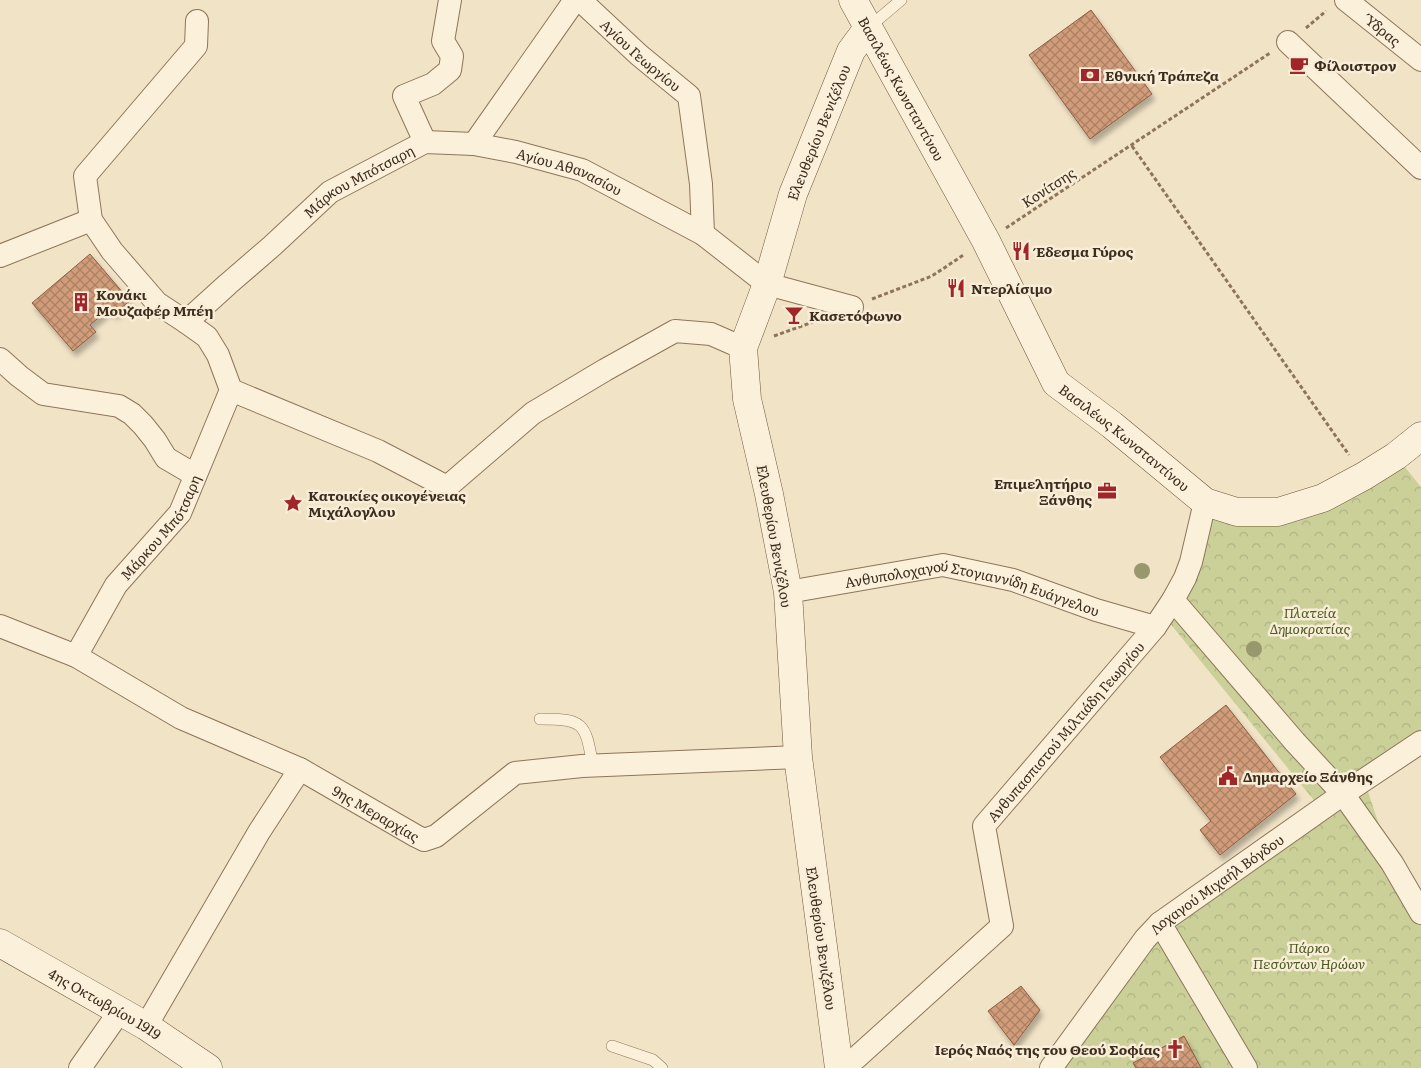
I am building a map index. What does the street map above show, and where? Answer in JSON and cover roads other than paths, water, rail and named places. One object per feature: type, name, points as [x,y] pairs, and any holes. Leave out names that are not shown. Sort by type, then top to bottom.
[{"type":"street","name":"Μάρκου Μπότσαρη","points":[[186,322],[330,192],[425,142],[404,96],[433,84],[450,70],[452,56],[443,41],[450,0]]},
{"type":"street","points":[[474,144],[575,0]]},
{"type":"street","name":"Αγίου Γεωργίου","points":[[580,0],[640,56],[689,96],[701,184],[703,234]]},
{"type":"street","name":"Βασιλέως Κωνσταντίνου","points":[[853,0],[986,241],[1056,383],[1112,425],[1206,502],[1237,512],[1278,512],[1322,498],[1364,476],[1396,456],[1421,436]]},
{"type":"street","name":"Ύδρας","points":[[1339,3],[1421,60]]},
{"type":"street","points":[[197,22],[196,46],[85,176],[92,220],[112,251],[157,303],[207,337],[218,355],[231,390],[378,451],[447,488],[533,413],[675,331],[711,334],[743,348]]},
{"type":"street","name":"Ελευθερίου Βενιζέλου","points":[[839,1068],[798,758],[788,592],[769,494],[747,399],[743,348],[767,284],[793,194],[851,51],[868,28]]},
{"type":"street","points":[[1288,42],[1421,168]]},
{"type":"street","name":"Αγίου Αθανασίου","points":[[425,142],[474,144],[516,152],[582,170],[703,234],[767,284]]},
{"type":"street","points":[[0,256],[92,220]]},
{"type":"street","points":[[767,284],[852,307]]},
{"type":"street","points":[[0,358],[19,376],[44,394],[118,406],[132,414],[155,440],[166,458],[195,475]]},
{"type":"street","name":"Μάρκου Μπότσαρη","points":[[76,656],[116,585],[180,513],[231,390]]},
{"type":"street","points":[[1155,627],[1185,578],[1191,562],[1206,502]]},
{"type":"street","name":"Ανθυπολοχαγού Στογιαννίδη Ευάγγελου","points":[[788,592],[943,565],[1013,580],[1096,610],[1155,627]]},
{"type":"street","points":[[1173,600],[1294,742],[1343,794],[1392,864],[1421,913]]},
{"type":"street","name":"9ης Μεραρχίας","points":[[0,626],[76,656],[181,718],[300,769],[424,840],[436,836],[515,773],[593,766],[798,758]]},
{"type":"street","name":"Ανθυπασπιστού Μιλτιάδη Γεωργίου","points":[[845,1068],[1002,926],[984,826],[1155,627]]},
{"type":"street","name":"Λοχαγού Μιχαήλ Βόγδου","points":[[1052,1068],[1145,939],[1160,923],[1343,794],[1421,742]]},
{"type":"street","points":[[146,1026],[259,832],[300,769]]},
{"type":"street","points":[[1160,923],[1246,1068]]},
{"type":"street","name":"4ης Οκτωβρίου 1919","points":[[0,943],[146,1026],[208,1068]]},
{"type":"street","points":[[80,1068],[120,1011]]},
{"type":"lane","points":[[868,28],[901,0]]},
{"type":"lane","points":[[540,719],[563,719],[578,723],[586,734],[593,766]]},
{"type":"lane","points":[[612,1046],[652,1060],[662,1068]]},
{"type":"place","name":"Φίλοιστρον","points":[[1299,65]]},
{"type":"place","name":"Εθνική Τράπεζα","points":[[1090,75]]},
{"type":"place","name":"Έδεσμα Γύρος","points":[[1021,251]]},
{"type":"place","name":"Ντερλίσιμο","points":[[956,288]]},
{"type":"place","name":"Κονάκι Μουζαφέρ Μπέη","points":[[81,302]]},
{"type":"place","name":"Κασετόφωνο","points":[[794,315]]},
{"type":"place","name":"Επιμελητήριο Ξάνθης","points":[[1107,491]]},
{"type":"place","name":"Κατοικίες οικογένειας Μιχάλογλου","points":[[293,503]]},
{"type":"place","name":"Δημαρχείο Ξάνθης","points":[[1228,776]]},
{"type":"place","name":"Ιερός Ναός της του Θεού Σοφίας","points":[[1175,1049]]},
{"type":"park label","name":"Πλατεία Δημοκρατίας","points":[[1310,620]]},
{"type":"park label","name":"Πάρκο Πεσόντων Ηρώων","points":[[1309,956]]}]
